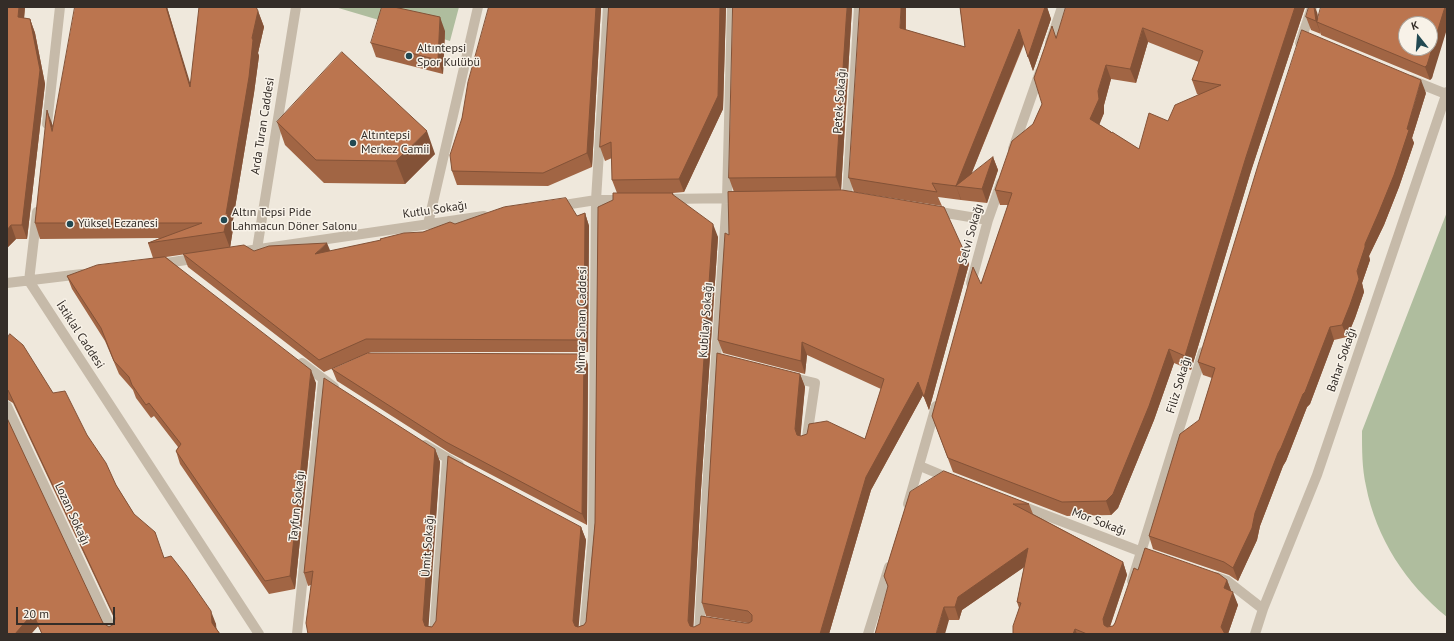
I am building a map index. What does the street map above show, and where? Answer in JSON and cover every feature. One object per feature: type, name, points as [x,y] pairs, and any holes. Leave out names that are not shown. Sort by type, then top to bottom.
[{"type":"street","points":[[46,132],[60,7]]},
{"type":"street","name":"Arda Turan Caddesi","points":[[257,249],[296,7]]},
{"type":"street","points":[[428,224],[478,7]]},
{"type":"street","name":"Mimar Sinan Caddesi","points":[[584,634],[590,534],[590,359],[596,200],[608,7]]},
{"type":"street","name":"Kubilay Sokağı","points":[[699,634],[704,622],[707,490],[720,359],[727,198],[732,7]]},
{"type":"street","name":"Petek Sokağı","points":[[847,198],[859,7]]},
{"type":"street","points":[[1047,51],[1062,7]]},
{"type":"street","points":[[1298,49],[1306,36],[1312,7]]},
{"type":"street","points":[[1008,161],[1042,66]]},
{"type":"street","points":[[1403,76],[1447,93]]},
{"type":"street","name":"Bahar Sokağı","points":[[1255,634],[1263,609],[1317,475],[1447,93]]},
{"type":"street","name":"Selvi Sokağı","points":[[969,289],[988,220],[1003,176]]},
{"type":"street","points":[[658,199],[751,198]]},
{"type":"street","points":[[550,207],[596,200],[634,200]]},
{"type":"street","points":[[29,281],[38,202]]},
{"type":"street","points":[[925,210],[988,220]]},
{"type":"street","name":"Kutlu Sokağı","points":[[226,254],[496,214]]},
{"type":"street","points":[[148,266],[210,257]]},
{"type":"street","points":[[172,263],[184,272]]},
{"type":"street","points":[[7,283],[93,273]]},
{"type":"street","name":"İstiklal Caddesi","points":[[29,281],[259,634]]},
{"type":"street","name":"Filiz Sokağı","points":[[1129,589],[1142,552],[1206,340]]},
{"type":"street","points":[[292,355],[323,380],[343,392]]},
{"type":"street","points":[[323,380],[337,374]]},
{"type":"street","points":[[777,374],[815,383],[806,443]]},
{"type":"street","name":"Tayfun Sokağı","points":[[297,634],[323,380]]},
{"type":"street","points":[[906,512],[939,397]]},
{"type":"street","name":"Lozan Sokağı","points":[[7,406],[114,634]]},
{"type":"street","points":[[414,438],[447,459],[468,470]]},
{"type":"street","name":"Ümit Sokağı","points":[[434,634],[447,459]]},
{"type":"street","points":[[920,466],[964,484]]},
{"type":"street","name":"Mor Sokağı","points":[[1008,501],[1156,557]]},
{"type":"street","points":[[868,634],[892,558]]},
{"type":"street","points":[[1205,574],[1226,581],[1263,609]]},
{"type":"green space","points":[[335,7],[459,7],[450,41]]},
{"type":"green space","points":[[1447,212],[1447,617],[1418,590],[1395,559],[1385,542],[1377,524],[1366,486],[1363,466],[1362,431]]},
{"type":"building","points":[[7,7],[19,7],[18,17],[30,19],[40,70],[22,225],[11,225],[7,230]]},
{"type":"building","points":[[75,7],[166,7],[190,87],[199,7],[256,7],[258,11],[252,38],[249,77],[224,232],[148,243],[202,223],[35,223],[47,110],[52,131]]},
{"type":"building","points":[[382,7],[394,7],[440,17],[438,60],[371,43]]},
{"type":"building","points":[[489,7],[596,7],[587,153],[543,173],[452,171],[450,155],[462,118],[468,82]]},
{"type":"building","points":[[609,7],[720,7],[718,96],[679,179],[612,180],[611,142],[600,147]]},
{"type":"building","points":[[733,7],[847,7],[836,177],[729,178]]},
{"type":"building","points":[[860,7],[901,7],[900,28],[965,47],[960,7],[1045,7],[1028,57],[1019,29],[956,186],[932,183],[937,192],[849,178]]},
{"type":"building","points":[[1066,7],[1295,7],[1246,157],[1185,356],[1169,349],[1149,406],[1113,494],[1106,501],[1062,502],[948,458],[932,416],[973,267],[981,284],[1012,193],[995,190],[1012,141],[1033,124],[1042,104],[1034,78],[1052,26],[1056,38]],"holes":[[[1143,28],[1203,51],[1192,80],[1221,85],[1175,105],[1168,121],[1149,113],[1139,149],[1090,119],[1099,99],[1098,91],[1106,65],[1130,69]]]},
{"type":"building","points":[[1309,7],[1314,7],[1316,21],[1306,17]]},
{"type":"building","points":[[1321,7],[1445,7],[1438,30],[1438,16],[1398,16],[1398,56],[1317,22]]},
{"type":"building","points":[[1302,30],[1421,80],[1407,129],[1409,130],[1394,175],[1365,244],[1357,271],[1359,279],[1350,305],[1342,325],[1330,327],[1305,392],[1278,453],[1255,513],[1252,528],[1233,568],[1224,562],[1149,536],[1180,434],[1199,420],[1215,368],[1198,362],[1259,162]]},
{"type":"building","points":[[342,52],[427,131],[396,161],[316,160],[277,122]]},
{"type":"building","points":[[1399,56],[1430,56],[1425,67]]},
{"type":"building","points":[[993,157],[982,189],[956,186]]},
{"type":"building","points":[[842,190],[944,207],[964,251],[924,397],[918,382],[866,477],[820,634],[308,634],[306,623],[313,571],[304,573],[324,378],[435,449],[423,620],[425,626],[432,627],[436,621],[448,456],[581,527],[573,621],[575,626],[578,627],[584,625],[586,622],[595,523],[598,207],[613,200],[613,193],[673,193],[672,194],[713,224],[688,621],[690,626],[694,627],[700,624],[701,616],[745,623],[752,621],[752,615],[748,611],[702,603],[717,353],[800,374],[795,429],[797,435],[801,436],[807,434],[809,424],[827,421],[865,439],[884,379],[802,342],[801,361],[718,340],[725,233],[729,235],[728,192]]},
{"type":"building","points":[[566,198],[577,216],[585,213],[584,340],[366,339],[319,360],[183,254],[244,245],[254,251],[269,246],[327,243],[315,254],[381,240],[380,239],[404,233],[423,232],[450,222],[455,224],[504,207]]},
{"type":"building","points":[[165,257],[311,370],[290,576],[265,581],[176,451],[181,444],[149,403],[146,405],[132,385],[129,377],[114,361],[101,328],[67,276],[97,265]]},
{"type":"building","points":[[10,334],[23,345],[53,393],[65,391],[87,435],[106,463],[116,485],[134,514],[155,532],[164,558],[171,556],[186,575],[211,611],[212,623],[220,634],[42,634],[33,613],[15,634],[7,634],[7,418],[103,623],[109,627],[114,624],[115,618],[7,389],[7,339]]},
{"type":"building","points":[[368,353],[584,354],[582,514],[446,442],[332,369]]},
{"type":"building","points":[[944,471],[1029,504],[1013,504],[1123,562],[1103,619],[1104,625],[1107,627],[1113,626],[1115,623],[1134,568],[1138,570],[1145,548],[1219,574],[1227,580],[1224,588],[1233,592],[1221,627],[1225,634],[1087,634],[1075,629],[1073,634],[1013,634],[1013,626],[1021,603],[1017,602],[1028,548],[958,597],[955,607],[944,607],[936,634],[875,634],[888,586],[884,576],[910,492]]},
{"type":"place","name":"Altıntepsi Spor Kulübü","points":[[409,56]]},
{"type":"place","name":"Altıntepsi Merkez Camii","points":[[353,143]]},
{"type":"place","name":"Altın Tepsi Pide Lahmacun Döner Salonu","points":[[224,220]]},
{"type":"place","name":"Yüksel Eczanesi","points":[[70,224]]}]
